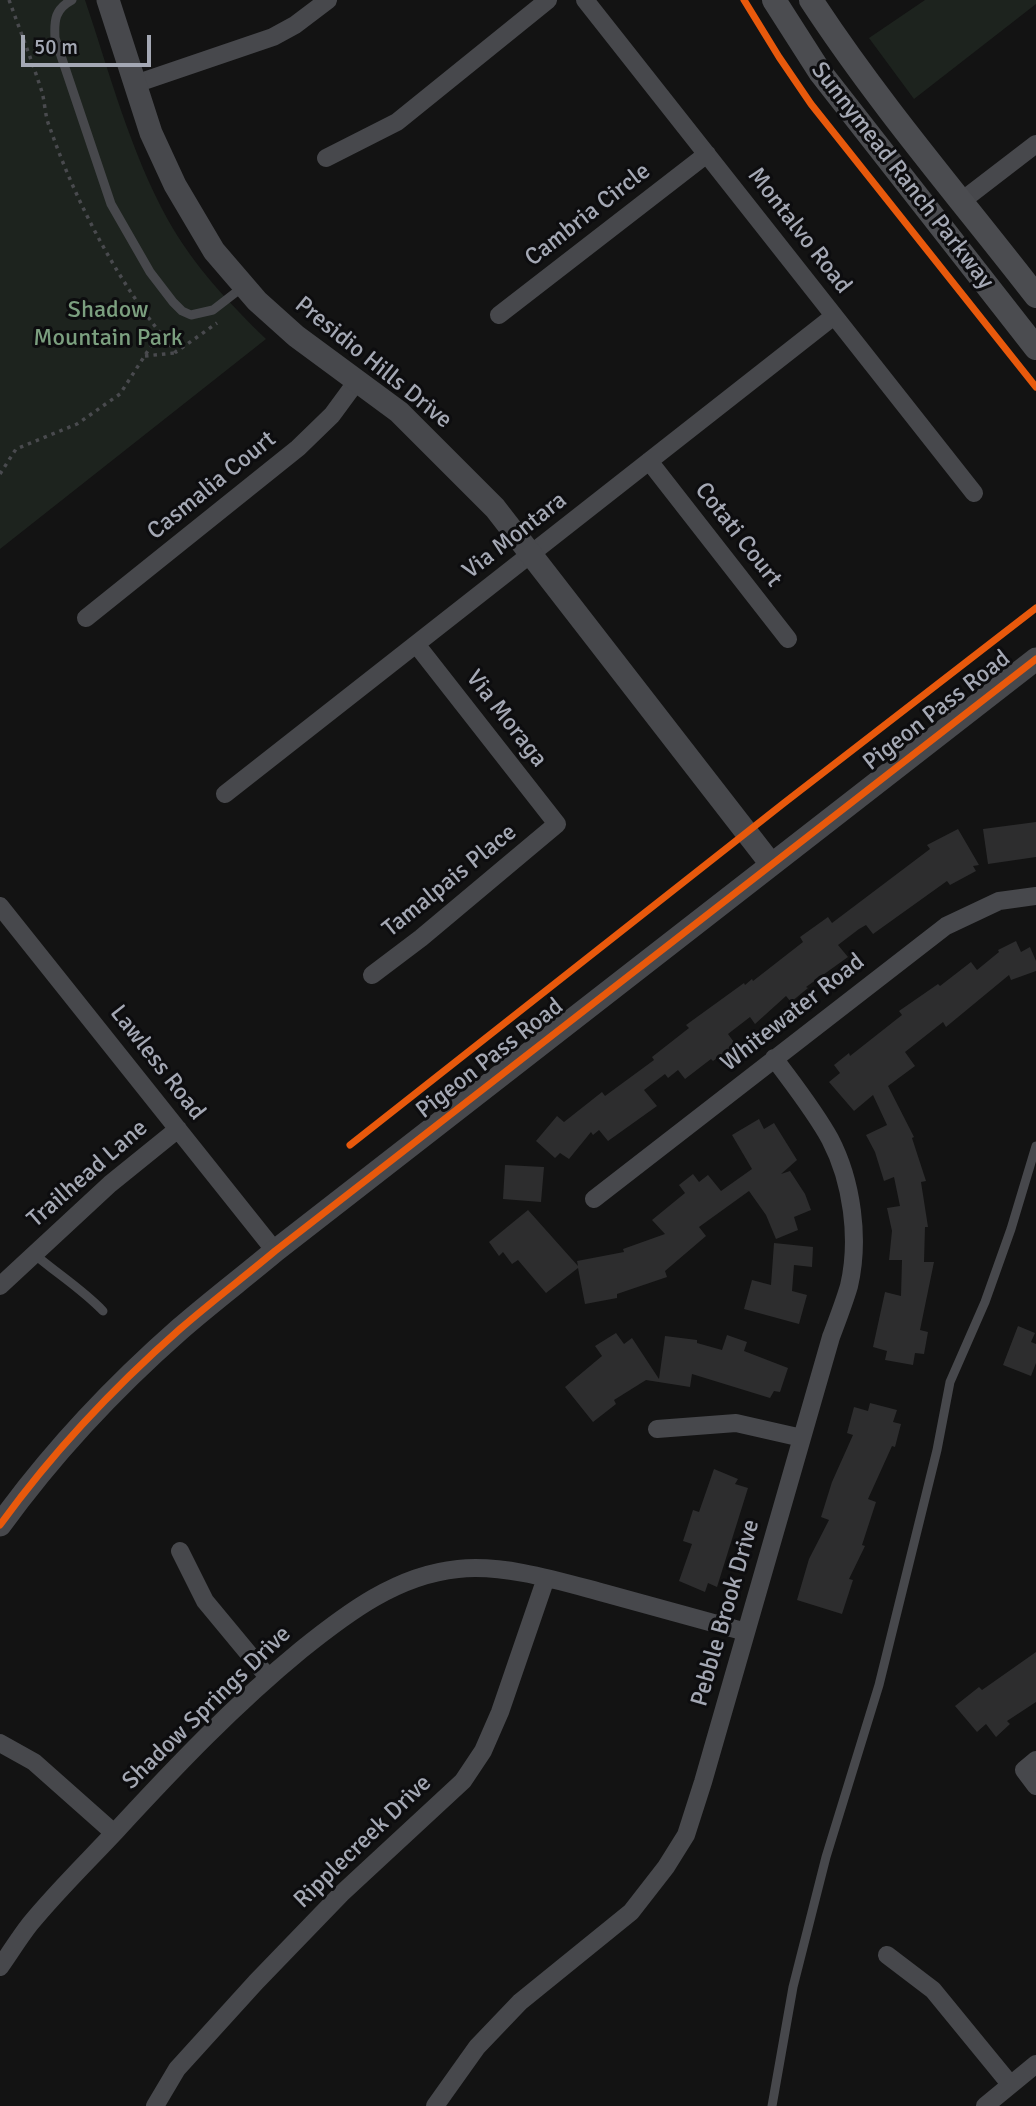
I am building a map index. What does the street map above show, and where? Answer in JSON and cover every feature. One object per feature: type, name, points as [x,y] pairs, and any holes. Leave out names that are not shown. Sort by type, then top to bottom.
[{"type":"main road","name":"Sunnymead Ranch Parkway","points":[[774,0],[820,72],[1036,348]]},
{"type":"main road","name":"Sunnymead Ranch Parkway","points":[[811,0],[886,107],[1036,296]]},
{"type":"main road","points":[[820,72],[853,93],[936,196],[945,203],[963,201]]},
{"type":"street","name":"Presidio Hills Drive","points":[[107,0],[151,133],[175,186],[214,251],[257,301],[296,336],[399,412],[495,508],[771,864]]},
{"type":"street","points":[[135,84],[273,37],[295,25],[328,0]]},
{"type":"street","points":[[326,158],[397,122],[548,0]]},
{"type":"street","name":"Montalvo Road","points":[[585,0],[974,493]]},
{"type":"street","points":[[963,201],[1036,144]]},
{"type":"street","name":"Cambria Circle","points":[[499,315],[707,154]]},
{"type":"street","name":"Via Montara","points":[[225,794],[834,316]]},
{"type":"street","name":"Casmalia Court","points":[[86,618],[307,440],[332,415],[358,381]]},
{"type":"street","name":"Cotati Court","points":[[649,461],[788,639]]},
{"type":"street","name":"Via Moraga","points":[[416,644],[557,824]]},
{"type":"street","name":"Pigeon Pass Road","points":[[0,1525],[32,1481],[111,1394],[180,1329],[275,1251],[1036,659]]},
{"type":"street","name":"Tamalpais Place","points":[[372,975],[421,938],[557,824]]},
{"type":"street","name":"Whitewater Road","points":[[594,1199],[946,926],[999,901],[1036,896]]},
{"type":"street","name":"Lawless Road","points":[[0,905],[275,1251]]},
{"type":"street","name":"Pebble Brook Drive","points":[[435,2106],[477,2047],[550,1976],[631,1912],[666,1867],[690,1822],[849,1285],[855,1242],[849,1198],[839,1158],[816,1116],[774,1058]]},
{"type":"street","name":"Trailhead Lane","points":[[0,1286],[110,1184],[178,1129]]},
{"type":"street","points":[[657,1429],[736,1423],[802,1438]]},
{"type":"street","points":[[180,1551],[205,1601],[268,1677]]},
{"type":"street","name":"Shadow Springs Drive","points":[[0,1968],[28,1926],[59,1890],[177,1764],[268,1677],[329,1628],[372,1598],[421,1577],[458,1569],[478,1569],[546,1578],[746,1632]]},
{"type":"street","name":"Ripplecreek Drive","points":[[155,2106],[177,2069],[256,1982],[341,1894],[463,1781],[483,1751],[500,1712],[546,1578]]},
{"type":"street","points":[[0,1743],[34,1762],[114,1833]]},
{"type":"street","points":[[1030,1765],[1036,1786]]},
{"type":"street","points":[[887,1955],[933,1990],[1010,2084]]},
{"type":"street","points":[[985,2106],[1036,2064]]},
{"type":"lane","points":[[72,0],[59,9],[54,21],[55,38],[111,204],[149,272],[173,302],[191,315],[213,310],[244,286]]},
{"type":"lane","points":[[772,2106],[793,1987],[826,1857],[878,1685],[937,1450],[950,1382],[985,1302],[1036,1146]]},
{"type":"lane","points":[[33,1253],[82,1290],[103,1311]]},
{"type":"path","points":[[9,0],[43,94],[48,125],[86,217],[161,336],[176,352]]},
{"type":"path","points":[[145,356],[176,352],[215,327],[219,320]]},
{"type":"path","points":[[0,474],[16,449],[77,424],[120,394],[161,336]]},
{"type":"green space","name":"Shadow Mountain Park","points":[[0,0],[85,0],[132,140],[168,220],[212,283],[266,339],[0,549]]},
{"type":"green space","points":[[925,0],[1036,0],[1036,4],[914,99],[869,38]]},
{"type":"building","points":[[1036,822],[1036,857],[988,864],[983,829]]},
{"type":"building","points":[[958,829],[979,865],[973,866],[976,871],[950,885],[947,881],[873,934],[866,925],[859,929],[838,945],[848,957],[806,987],[808,988],[791,1002],[786,996],[755,1024],[750,1017],[728,1034],[736,1045],[713,1061],[711,1059],[685,1079],[678,1070],[668,1078],[665,1074],[644,1090],[657,1106],[608,1141],[599,1130],[593,1135],[591,1132],[569,1159],[560,1153],[555,1158],[536,1141],[557,1116],[564,1122],[602,1092],[605,1096],[654,1060],[652,1057],[689,1028],[686,1025],[744,983],[745,985],[752,979],[753,981],[803,942],[800,937],[828,917],[832,923],[930,849],[927,845]]},
{"type":"building","points":[[1016,941],[1021,952],[1030,947],[1036,961],[1036,971],[1011,980],[1009,975],[946,1027],[943,1022],[905,1052],[915,1066],[888,1086],[914,1137],[912,1138],[926,1181],[921,1182],[928,1227],[925,1227],[924,1262],[934,1262],[920,1330],[928,1332],[924,1354],[915,1353],[913,1365],[885,1360],[887,1351],[873,1347],[885,1292],[901,1296],[902,1260],[889,1260],[892,1231],[887,1208],[900,1206],[894,1177],[884,1181],[875,1152],[866,1135],[887,1125],[873,1095],[854,1111],[829,1082],[840,1073],[834,1065],[849,1053],[850,1056],[902,1015],[899,1011],[938,984],[940,986],[971,962],[977,970],[999,952],[998,950]]},
{"type":"building","points":[[759,1119],[764,1129],[774,1123],[797,1160],[781,1174],[790,1171],[805,1194],[811,1210],[794,1217],[798,1230],[776,1239],[766,1215],[749,1191],[699,1227],[706,1236],[665,1271],[667,1277],[617,1294],[617,1298],[585,1304],[578,1268],[546,1293],[518,1260],[512,1264],[503,1252],[499,1256],[489,1242],[528,1210],[578,1266],[577,1261],[624,1252],[623,1249],[665,1234],[652,1220],[685,1193],[679,1185],[693,1174],[699,1182],[708,1175],[721,1191],[752,1169],[732,1135]]},
{"type":"building","points":[[505,1165],[544,1167],[541,1202],[503,1199]]},
{"type":"building","points":[[774,1243],[813,1247],[812,1267],[794,1265],[792,1291],[807,1295],[799,1324],[744,1309],[752,1280],[771,1285]]},
{"type":"building","points":[[1018,1326],[1035,1333],[1031,1342],[1036,1344],[1036,1363],[1031,1376],[1003,1365]]},
{"type":"building","points":[[616,1333],[624,1344],[632,1338],[659,1379],[665,1336],[697,1340],[697,1343],[722,1350],[727,1335],[747,1342],[744,1351],[788,1368],[780,1392],[774,1391],[770,1398],[692,1374],[690,1387],[646,1380],[614,1400],[616,1404],[593,1422],[565,1387],[602,1356],[595,1346]]},
{"type":"building","points":[[870,1403],[897,1410],[893,1422],[901,1424],[895,1447],[892,1446],[868,1499],[876,1502],[862,1545],[865,1546],[849,1579],[853,1580],[842,1614],[797,1600],[809,1559],[829,1520],[821,1517],[832,1482],[853,1435],[847,1433],[854,1407],[868,1411]]},
{"type":"building","points":[[714,1469],[738,1479],[735,1484],[748,1488],[717,1587],[708,1583],[705,1592],[679,1581],[692,1544],[683,1541],[693,1510],[699,1512]]},
{"type":"building","points":[[1036,1652],[1036,1702],[1007,1721],[1010,1724],[996,1737],[986,1724],[977,1732],[955,1706],[979,1687],[982,1690]]},
{"type":"cycle path","points":[[744,0],[811,104],[1036,387]]},
{"type":"cycle path","points":[[350,1145],[1036,608]]},
{"type":"cycle path","points":[[0,1525],[84,1422],[155,1351],[192,1319],[275,1251],[1036,659]]}]
